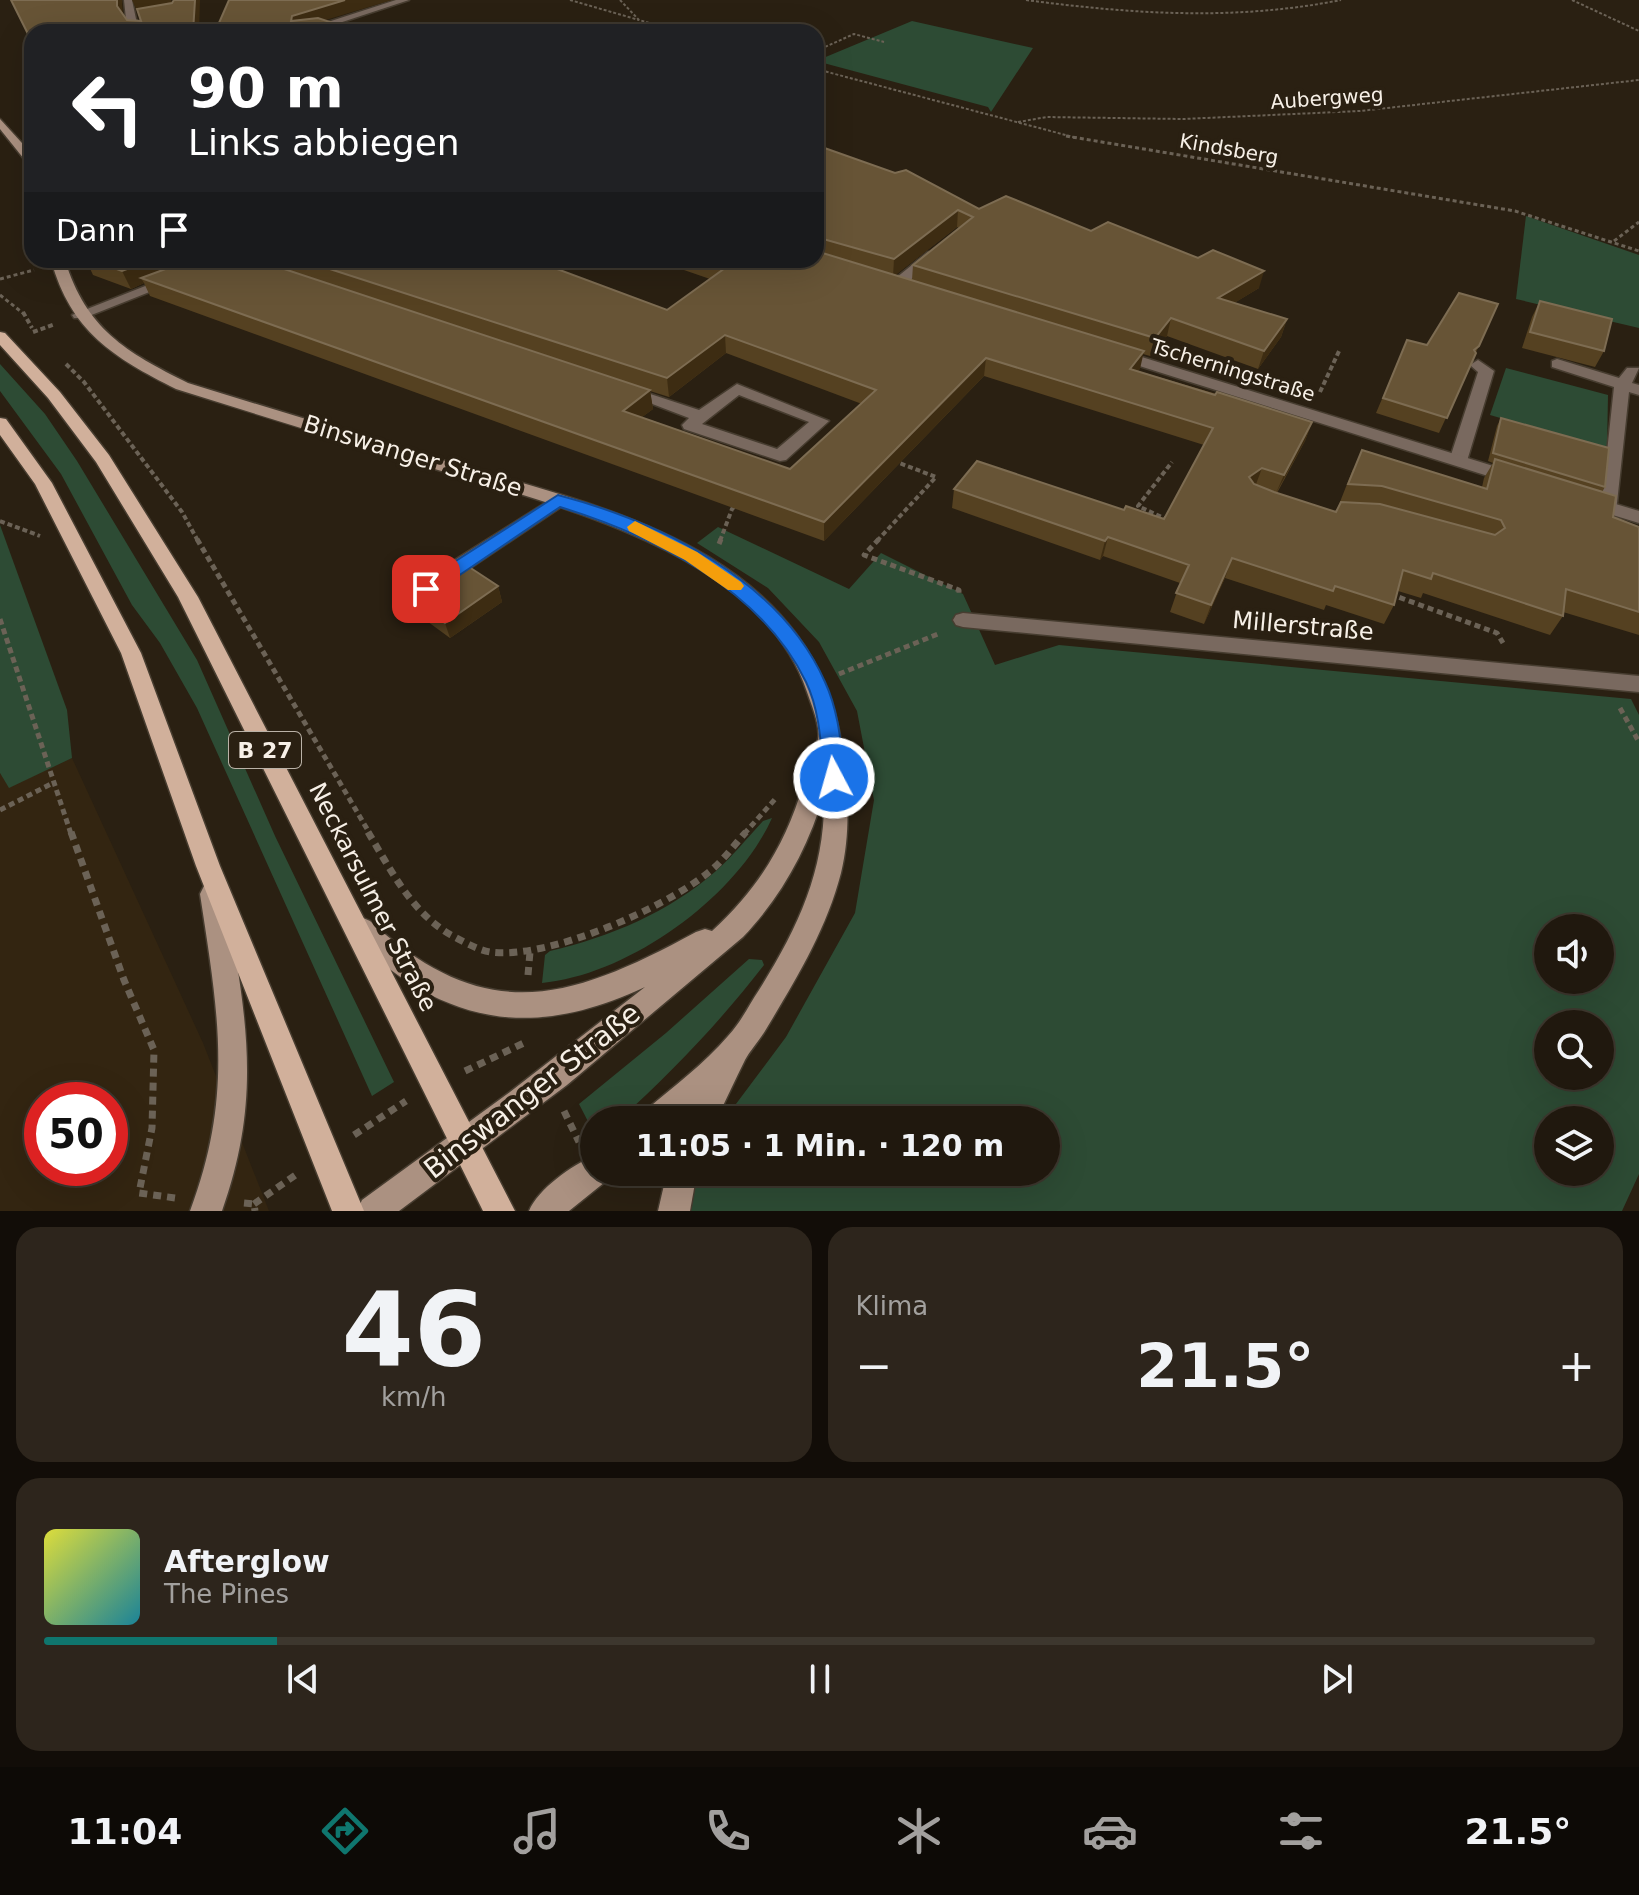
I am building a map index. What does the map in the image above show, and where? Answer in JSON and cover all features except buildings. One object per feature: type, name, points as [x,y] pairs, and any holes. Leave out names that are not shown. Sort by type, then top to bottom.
[{"type":"main road","points":[[0,122],[24,152]]},
{"type":"main road","name":"Binswanger Straße","points":[[60,268],[79,315],[93,331],[115,349],[182,386],[614,518],[649,533],[729,581],[784,630],[816,683],[829,726],[837,803],[834,853],[819,912],[784,975],[738,1046],[672,1106]]},
{"type":"main road","name":"Neckarsulmer Straße","points":[[0,336],[37,373],[103,458],[203,622],[346,913],[499,1211]]},
{"type":"main road","points":[[0,423],[43,483],[131,653],[208,866],[348,1211]]},
{"type":"main road","name":"Binswanger Straße","points":[[373,1211],[574,1064],[743,920],[770,887],[795,842],[814,795],[829,726]]},
{"type":"main road","points":[[208,866],[235,1036],[235,1112],[208,1206]]},
{"type":"main road","points":[[346,913],[385,954],[431,984],[474,999],[526,1008],[577,1000],[656,968],[743,920]]},
{"type":"main road","points":[[707,1106],[738,1046]]},
{"type":"main road","points":[[545,1211],[580,1182]]},
{"type":"main road","points":[[674,1211],[679,1186]]},
{"type":"street","points":[[128,0],[134,24]]},
{"type":"street","points":[[328,24],[405,0]]},
{"type":"street","points":[[131,19],[145,16]]},
{"type":"street","points":[[920,293],[889,283],[950,241]]},
{"type":"street","points":[[79,315],[202,268]]},
{"type":"street","name":"Tscherningstraße","points":[[1100,350],[1527,482]]},
{"type":"street","points":[[1557,364],[1631,382],[1610,508]]},
{"type":"street","points":[[1458,461],[1486,371],[1478,365]]},
{"type":"street","points":[[613,387],[701,416]]},
{"type":"street","points":[[737,389],[821,421],[780,456],[690,425],[701,416],[737,389]]},
{"type":"street","points":[[1569,495],[1639,517]]},
{"type":"street","points":[[426,589],[558,501]]},
{"type":"street","name":"Millerstraße","points":[[963,620],[1639,684]]},
{"type":"path","points":[[570,0],[653,24]]},
{"type":"path","points":[[620,0],[639,20]]},
{"type":"path","points":[[1026,0],[1223,15],[1290,11],[1341,0]]},
{"type":"path","points":[[1572,0],[1639,31]]},
{"type":"path","points":[[824,47],[854,34],[884,42]]},
{"type":"path","name":"Kindsberg","points":[[824,71],[1068,136],[1473,202],[1551,221],[1639,251]]},
{"type":"path","name":"Aubergweg","points":[[1017,123],[1047,117],[1210,118],[1346,112],[1639,80]]},
{"type":"path","points":[[1613,242],[1639,222]]},
{"type":"path","points":[[0,279],[38,268]]},
{"type":"path","points":[[0,295],[23,311],[33,332],[43,342]]},
{"type":"path","points":[[1309,415],[1340,349]]},
{"type":"path","points":[[64,362],[84,382],[182,512],[247,628],[407,897],[449,934],[488,952],[530,952],[639,916],[687,889],[712,870],[780,793]]},
{"type":"path","points":[[816,683],[943,632],[963,620],[959,590],[864,555],[936,477],[880,455]]},
{"type":"path","points":[[1172,462],[1138,506],[1172,521]]},
{"type":"path","points":[[721,538],[732,509],[744,497]]},
{"type":"path","points":[[1389,593],[1497,633],[1519,672]]},
{"type":"path","points":[[0,619],[53,783],[124,980],[154,1050],[152,1128],[139,1193],[208,1206],[254,1207],[389,1110],[526,1042]]},
{"type":"path","points":[[0,810],[53,783]]},
{"type":"shaded area","points":[[72,758],[203,1043],[269,1211],[0,1211],[0,773],[9,787]]},
{"type":"green space","points":[[912,21],[1033,48],[991,112],[988,107],[824,63],[824,58]]},
{"type":"green space","points":[[1526,216],[1639,255],[1639,328],[1516,299]]},
{"type":"green space","points":[[0,364],[45,414],[77,461],[197,660],[275,836],[394,1082],[372,1096],[197,708],[160,643],[132,605],[61,474],[0,391]]},
{"type":"green space","points":[[1506,368],[1608,395],[1607,449],[1490,415]]},
{"type":"green space","points":[[0,525],[67,710],[72,758],[9,788],[0,773]]},
{"type":"green space","points":[[718,527],[849,589],[881,553],[963,594],[995,665],[1059,645],[1631,699],[1639,715],[1639,1174],[1622,1211],[680,1211],[686,1186],[1060,1186],[1060,1106],[734,1106],[786,1037],[855,913],[874,800],[857,711],[819,642],[768,588],[697,543]]},
{"type":"green space","points":[[772,818],[756,847],[734,876],[707,903],[676,927],[610,965],[575,977],[542,983],[545,955],[550,951],[595,938],[659,911],[698,886],[763,821]]},
{"type":"green space","points":[[749,959],[762,960],[764,965],[713,1026],[634,1106],[580,1106]]},
{"type":"slow traffic","points":[[635,527],[691,556],[735,586]]},
{"type":"route","points":[[426,589],[558,501],[614,518],[649,533],[729,581],[784,630],[806,662],[824,706],[834,778]]}]
